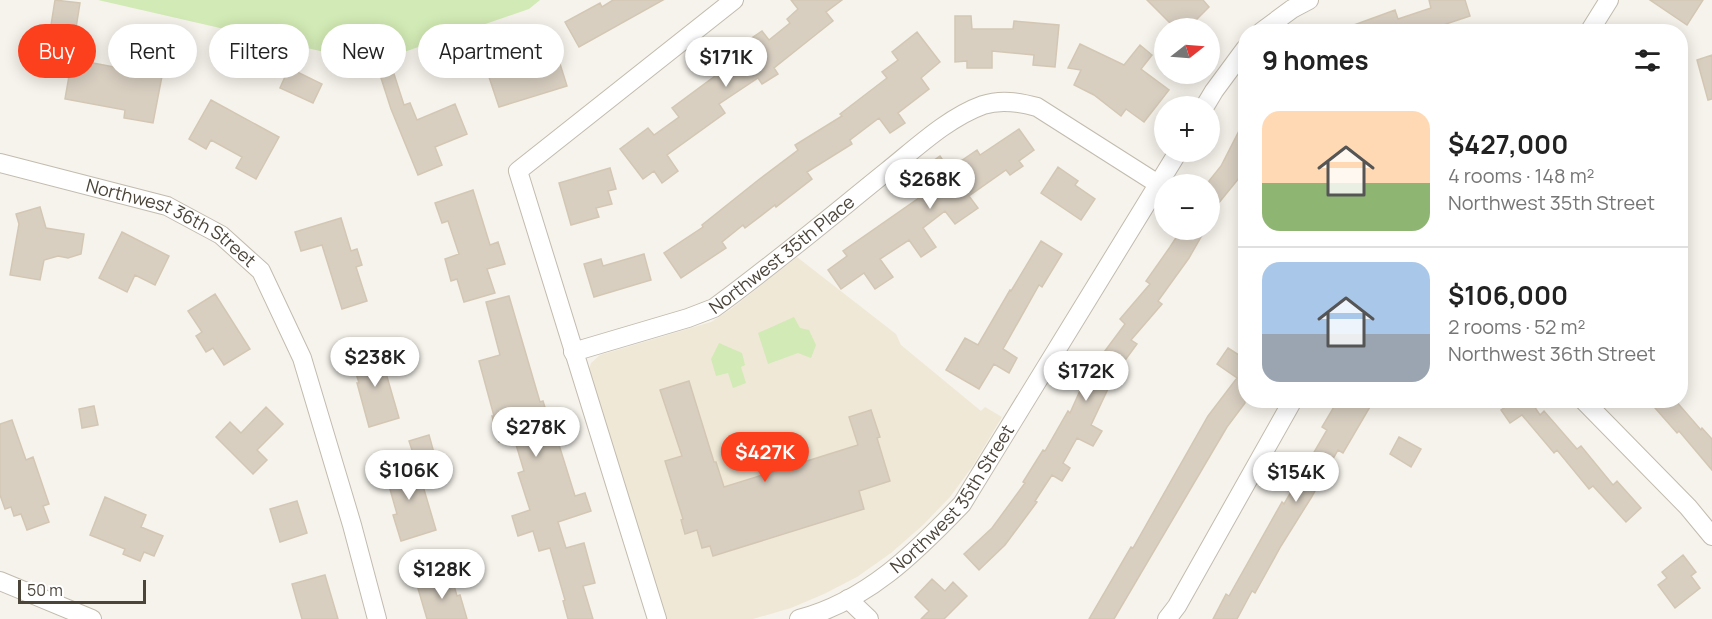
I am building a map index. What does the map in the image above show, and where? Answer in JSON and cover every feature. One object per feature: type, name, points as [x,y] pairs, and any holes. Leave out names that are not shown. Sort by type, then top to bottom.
[{"type":"street","points":[[657,619],[518,171],[734,0]]},
{"type":"street","points":[[1272,24],[1309,0]]},
{"type":"street","points":[[1593,24],[1609,0]]},
{"type":"street","points":[[1212,96],[1238,58]]},
{"type":"street","name":"Northwest 35th Place","points":[[573,352],[688,318],[714,308],[925,141],[966,113],[985,105],[1003,101],[1037,107],[1154,181]]},
{"type":"street","name":"Northwest 36th Street","points":[[0,163],[167,206],[221,235],[261,271],[302,358],[352,525],[377,619]]},
{"type":"street","name":"Northwest 35th Street","points":[[799,619],[819,614],[862,592],[890,573],[924,543],[962,504],[1154,191]]},
{"type":"street","points":[[1167,619],[1288,408]]},
{"type":"street","points":[[1590,408],[1688,507],[1712,536]]},
{"type":"street","points":[[0,581],[92,619]]},
{"type":"street","points":[[848,599],[869,619]]},
{"type":"shaded area","points":[[797,257],[896,334],[901,345],[981,411],[985,407],[1002,417],[972,467],[950,497],[891,553],[857,577],[791,608],[753,619],[662,619],[588,373],[591,363],[600,355],[711,322]]},
{"type":"green space","points":[[98,0],[540,0],[529,9],[485,24],[418,24],[418,47],[406,51],[406,24],[321,24],[321,51],[309,49],[309,24],[209,26]]},
{"type":"green space","points":[[794,317],[800,328],[809,330],[816,345],[811,358],[798,353],[768,364],[758,333]]},
{"type":"green space","points":[[719,343],[742,353],[745,365],[741,367],[746,383],[733,388],[728,373],[716,376],[711,359]]},
{"type":"building","points":[[55,0],[80,3],[77,24],[51,24]]},
{"type":"building","points":[[613,0],[663,0],[579,47],[565,22],[600,3],[602,7]]},
{"type":"building","points":[[791,0],[842,0],[826,12],[833,21],[774,68],[778,74],[762,84],[758,78],[719,104],[725,113],[667,155],[678,171],[662,183],[654,171],[643,179],[620,149],[648,128],[654,135],[679,117],[672,108],[742,56],[737,48],[762,31],[769,40],[790,23],[787,19],[798,9]]},
{"type":"building","points":[[1147,0],[1203,0],[1209,7],[1198,18],[1165,18]]},
{"type":"building","points":[[1429,0],[1465,0],[1470,16],[1446,24],[1357,24],[1395,10],[1398,19],[1431,8]]},
{"type":"building","points":[[1650,0],[1703,0],[1686,24]]},
{"type":"building","points":[[955,16],[971,16],[972,29],[1013,29],[1014,21],[1059,25],[1055,67],[1033,65],[1034,55],[992,51],[992,68],[967,68],[967,61],[955,62]]},
{"type":"building","points":[[917,32],[940,62],[921,78],[929,89],[898,113],[905,123],[890,133],[879,118],[850,140],[852,144],[807,172],[812,179],[745,228],[743,225],[722,242],[726,248],[681,278],[664,253],[703,227],[702,225],[798,150],[795,145],[842,116],[840,114],[887,78],[882,72],[898,60],[892,52]]},
{"type":"building","points":[[1080,44],[1124,65],[1140,45],[1152,55],[1141,69],[1154,79],[1154,84],[1161,84],[1169,90],[1164,96],[1154,96],[1154,109],[1144,122],[1126,109],[1121,116],[1094,95],[1074,85],[1081,70],[1068,68]]},
{"type":"building","points":[[1712,55],[1712,99],[1708,100],[1697,60]]},
{"type":"building","points":[[96,64],[108,66],[108,78],[162,78],[153,123],[124,118],[125,110],[65,99],[69,78],[96,78]]},
{"type":"building","points":[[564,76],[567,86],[499,107],[489,78]]},
{"type":"building","points":[[284,78],[309,78],[322,84],[313,103],[280,88]]},
{"type":"building","points":[[381,78],[395,78],[404,105],[410,103],[417,120],[455,104],[467,134],[435,147],[442,165],[418,175]]},
{"type":"building","points":[[211,100],[279,137],[256,179],[236,168],[242,157],[211,140],[206,149],[189,139]]},
{"type":"building","points":[[1019,129],[1034,150],[1019,161],[1023,166],[1010,175],[1006,170],[969,196],[978,208],[955,224],[945,211],[923,228],[936,247],[921,257],[909,240],[880,259],[893,277],[875,289],[864,273],[841,289],[828,270],[847,256],[843,251],[936,186],[923,168],[940,156],[949,169],[977,150],[980,155]]},
{"type":"building","points":[[1238,133],[1238,179],[1220,201],[1220,174],[1215,174]]},
{"type":"building","points":[[1058,167],[1078,181],[1075,185],[1095,199],[1081,220],[1041,193]]},
{"type":"building","points":[[610,168],[616,189],[608,191],[612,204],[596,208],[599,217],[571,225],[559,183]]},
{"type":"building","points":[[473,190],[490,245],[498,242],[505,264],[487,269],[495,293],[464,302],[457,279],[451,281],[445,259],[459,254],[448,221],[442,223],[435,203]]},
{"type":"building","points":[[40,207],[46,228],[84,234],[81,254],[68,258],[58,256],[44,260],[40,280],[10,275],[19,224],[16,214]]},
{"type":"building","points":[[341,218],[351,251],[357,249],[362,265],[356,267],[367,301],[342,309],[322,245],[301,251],[295,232]]},
{"type":"building","points":[[122,232],[169,256],[155,285],[135,275],[127,292],[99,278]]},
{"type":"building","points":[[1175,240],[1199,240],[1158,301],[1162,304],[1131,340],[1137,344],[1115,374],[1091,425],[1102,431],[1093,446],[1077,438],[1063,463],[1070,468],[1062,481],[1052,475],[1035,501],[1037,502],[1005,545],[979,570],[964,554],[992,528],[1025,483],[1023,482],[1043,450],[1045,451],[1068,411],[1070,413],[1091,366],[1093,367],[1125,324],[1120,319],[1150,284],[1146,281]]},
{"type":"building","points":[[1041,241],[1062,254],[1042,287],[1039,285],[1003,349],[1017,358],[1009,373],[994,364],[979,389],[946,370],[965,338],[978,345]]},
{"type":"building","points":[[644,254],[651,280],[594,297],[584,264],[601,259],[603,266]]},
{"type":"building","points":[[215,294],[250,349],[224,365],[213,348],[206,352],[196,336],[202,332],[188,311]]},
{"type":"building","points":[[509,296],[540,402],[543,401],[548,417],[550,416],[575,496],[585,493],[591,511],[558,522],[566,548],[584,543],[595,583],[583,586],[593,619],[568,619],[550,548],[539,551],[533,531],[518,536],[512,516],[530,510],[518,473],[524,471],[514,438],[499,442],[479,361],[500,355],[486,302]]},
{"type":"building","points":[[1228,348],[1238,354],[1238,408],[1241,408],[1227,427],[1114,619],[1089,619],[1131,547],[1133,548],[1208,416],[1237,378],[1217,364]]},
{"type":"building","points":[[379,349],[399,418],[369,427],[351,357]]},
{"type":"building","points":[[689,381],[724,487],[858,445],[849,417],[871,410],[890,481],[859,491],[864,509],[713,556],[710,546],[702,548],[697,530],[685,534],[681,520],[683,519],[665,461],[682,456],[660,390]]},
{"type":"building","points":[[94,406],[98,425],[82,428],[79,409]]},
{"type":"building","points":[[266,407],[283,424],[257,450],[267,460],[253,474],[216,437],[230,422],[241,433]]},
{"type":"building","points":[[1333,408],[1369,408],[1343,453],[1338,450],[1255,593],[1252,591],[1237,619],[1213,619],[1226,594],[1229,596],[1282,502],[1284,504],[1327,430],[1322,427]]},
{"type":"building","points":[[1504,408],[1535,408],[1540,415],[1544,411],[1577,449],[1581,446],[1613,485],[1617,481],[1641,508],[1626,522],[1593,486],[1589,489],[1557,450],[1554,453],[1522,415],[1510,423],[1501,410]]},
{"type":"building","points":[[1655,408],[1682,408],[1701,430],[1702,428],[1712,439],[1712,470],[1679,431],[1677,433]]},
{"type":"building","points":[[12,420],[26,460],[33,457],[49,504],[43,506],[49,522],[27,530],[21,514],[14,516],[11,507],[5,509],[0,495],[0,424]]},
{"type":"building","points":[[429,435],[434,453],[415,459],[409,441]]},
{"type":"building","points":[[1399,437],[1421,449],[1411,467],[1390,454]]},
{"type":"building","points":[[415,459],[436,530],[401,541],[393,515],[397,514],[384,468]]},
{"type":"building","points":[[105,497],[146,515],[141,527],[163,536],[154,556],[144,552],[140,561],[123,554],[125,549],[90,535]]},
{"type":"building","points":[[297,501],[307,533],[280,542],[270,509]]},
{"type":"building","points":[[1683,555],[1696,572],[1691,576],[1700,588],[1675,608],[1658,585],[1667,578],[1662,572]]},
{"type":"building","points":[[325,575],[338,619],[302,619],[292,584]]},
{"type":"building","points":[[451,575],[467,619],[427,619],[417,585]]},
{"type":"building","points":[[932,579],[945,591],[953,582],[967,596],[944,619],[921,619],[929,611],[915,597]]}]
